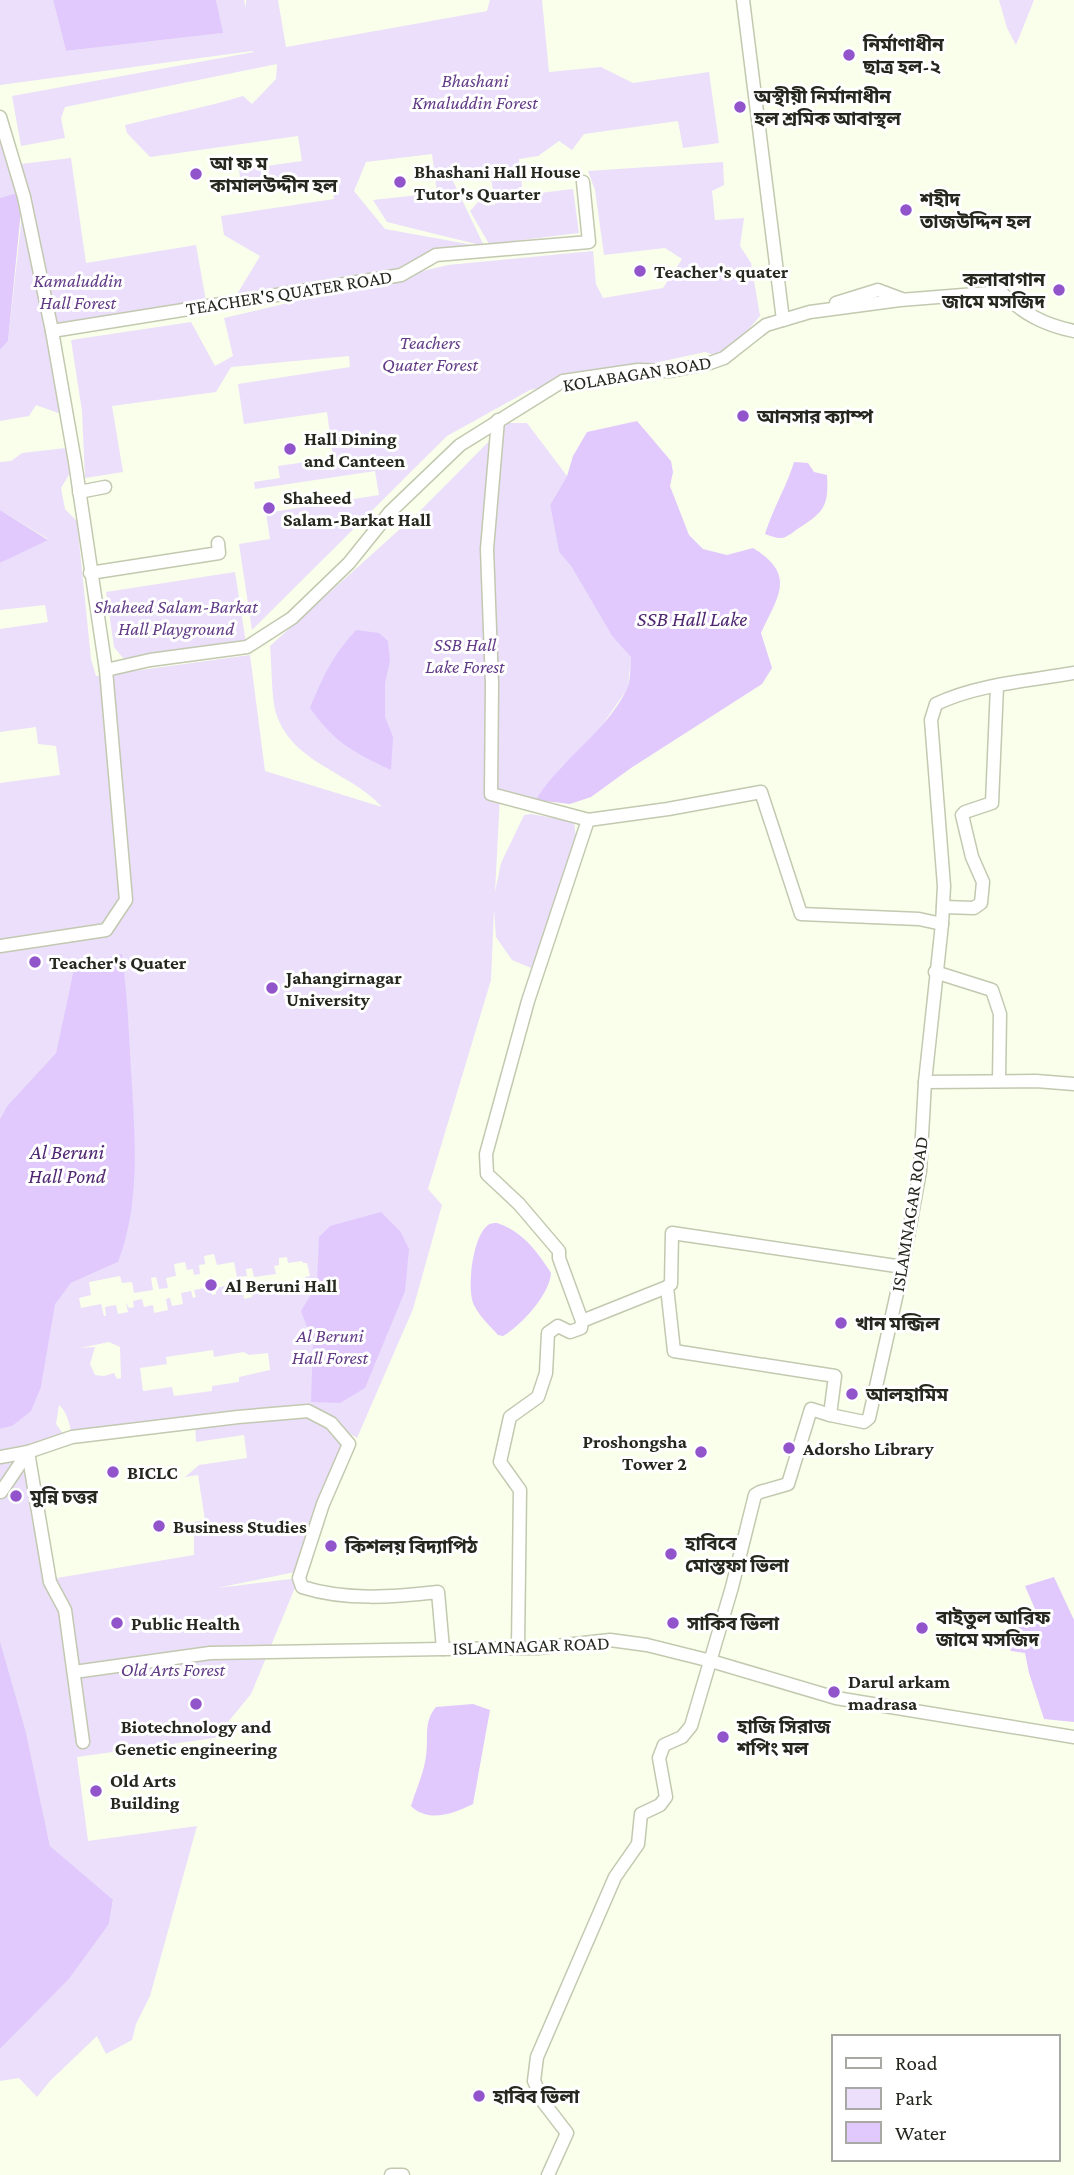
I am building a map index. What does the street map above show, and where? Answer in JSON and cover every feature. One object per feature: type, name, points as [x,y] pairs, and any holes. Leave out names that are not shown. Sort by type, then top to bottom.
[{"type":"street","points":[[743,0],[783,320]]},
{"type":"street","points":[[0,117],[6,159],[23,191],[52,331],[79,492],[106,670],[126,900],[106,930],[0,946]]},
{"type":"street","name":"TEACHER'S QUATER ROAD","points":[[52,331],[401,275],[436,255],[589,242],[583,182]]},
{"type":"street","name":"KOLABAGAN ROAD","points":[[106,670],[150,660],[247,648],[292,618],[349,562],[390,512],[460,446],[563,381],[638,370],[670,371],[707,364],[724,358],[766,325],[810,312],[904,300],[1001,292],[1017,309],[1030,316],[1074,331]]},
{"type":"street","points":[[498,420],[487,549],[492,684],[491,794],[589,820],[761,792],[801,914],[919,919],[942,924]]},
{"type":"street","points":[[79,492],[105,486]]},
{"type":"street","points":[[90,573],[219,552],[218,543]]},
{"type":"street","points":[[943,907],[974,908],[981,903],[983,882],[972,857],[962,815],[992,803],[997,686],[1074,673]]},
{"type":"street","name":"ISLAMNAGAR ROAD","points":[[830,1415],[864,1422],[869,1418],[903,1267],[920,1171],[925,1082],[944,886],[930,720],[936,704],[973,690],[997,686]]},
{"type":"street","points":[[518,1648],[520,1490],[500,1462],[510,1417],[538,1398],[546,1373],[548,1333],[558,1326],[570,1332],[581,1328],[582,1321],[559,1258],[559,1251],[519,1204],[487,1174],[486,1154],[528,1001],[589,820]]},
{"type":"street","points":[[935,972],[992,990],[1000,1014],[999,1081]]},
{"type":"street","points":[[925,1082],[1074,1084]]},
{"type":"street","points":[[582,1321],[671,1284],[673,1233],[903,1267]]},
{"type":"street","points":[[548,2175],[567,2133],[544,2103],[534,2081],[537,2057],[615,1877],[638,1844],[641,1814],[660,1805],[666,1797],[659,1758],[664,1745],[682,1737],[691,1726],[755,1495],[788,1484],[811,1409],[830,1415],[835,1376],[674,1351],[667,1287]]},
{"type":"street","name":"ISLAMNAGAR ROAD","points":[[29,1452],[72,1437],[308,1411],[331,1423],[349,1444],[323,1504],[299,1578],[302,1587],[318,1592],[392,1598],[438,1592],[443,1648],[518,1648],[610,1640],[647,1645],[711,1661],[836,1699],[1074,1737]]},
{"type":"street","points":[[0,1457],[29,1452]]},
{"type":"street","points":[[1,1492],[29,1452]]},
{"type":"street","points":[[29,1452],[50,1582],[65,1610],[83,1742]]},
{"type":"street","points":[[74,1672],[210,1653],[443,1648]]},
{"type":"street","points":[[391,2175],[403,2175]]},
{"type":"green space","name":"Bhashani Kmaluddin Forest","points":[[0,0],[53,0],[66,51],[222,33],[216,0],[244,0],[246,8],[246,0],[278,0],[286,47],[487,11],[490,0],[542,0],[549,72],[601,67],[633,83],[709,72],[719,143],[683,148],[678,121],[584,134],[572,150],[559,141],[538,156],[519,159],[523,195],[573,189],[579,233],[489,244],[470,211],[478,202],[495,205],[490,170],[460,167],[453,181],[484,246],[387,222],[373,200],[437,193],[432,154],[366,162],[354,191],[385,229],[479,246],[399,270],[236,296],[260,256],[224,235],[221,216],[334,199],[332,179],[226,194],[225,188],[241,185],[239,170],[302,161],[298,136],[150,157],[127,133],[125,125],[243,96],[252,104],[276,79],[277,64],[65,107],[61,118],[65,138],[21,146],[12,96],[254,52],[0,85]]},
{"type":"green space","points":[[999,0],[1034,0],[1016,45],[1007,28]]},
{"type":"green space","points":[[0,117],[23,191],[0,198]]},
{"type":"green space","name":"Kamaluddin Hall Forest","points":[[71,158],[86,263],[196,245],[206,301],[55,326],[21,164]]},
{"type":"green space","name":"Teachers Quater Forest","points":[[723,162],[724,185],[712,191],[715,220],[744,218],[740,246],[751,263],[760,316],[724,358],[705,352],[530,390],[447,436],[252,630],[239,544],[270,539],[266,513],[379,495],[375,471],[255,489],[254,482],[280,478],[278,466],[333,458],[327,412],[244,424],[238,384],[350,367],[349,356],[231,367],[216,392],[112,406],[123,472],[85,478],[82,411],[71,340],[191,322],[215,366],[233,356],[224,318],[448,265],[593,251],[596,284],[603,298],[663,288],[682,259],[665,248],[604,255],[595,190],[588,171]]},
{"type":"green space","points":[[24,197],[61,414],[36,405],[29,416],[0,421],[0,350],[8,341]]},
{"type":"green space","points":[[507,423],[527,423],[567,476],[550,505],[559,552],[571,566],[612,636],[631,656],[628,688],[594,737],[561,767],[536,800],[500,796],[495,892],[501,863],[524,815],[574,822],[576,837],[549,923],[531,968],[512,960],[496,937],[494,909],[491,980],[428,1189],[442,1205],[413,1309],[357,1438],[334,1424],[349,1445],[295,1572],[217,1588],[299,1578],[251,1694],[215,1738],[77,1757],[88,1841],[197,1826],[150,1996],[136,2024],[132,2040],[106,2054],[97,2036],[37,2097],[19,2078],[0,2081],[0,2049],[69,1979],[109,1924],[113,1901],[50,1846],[26,1732],[0,1641],[0,1429],[12,1426],[41,1387],[54,1304],[71,1283],[118,1262],[74,968],[56,1053],[7,1106],[0,1119],[0,783],[60,775],[56,746],[38,744],[36,727],[0,732],[0,629],[48,622],[45,605],[0,610],[0,563],[48,539],[0,510],[0,462],[11,461],[22,453],[66,448],[70,473],[61,488],[65,509],[77,521],[91,659],[96,676],[250,655],[265,771],[382,807],[370,795],[310,757],[296,746],[285,732],[275,709],[270,646],[420,511]],"holes":[[[214,1254],[217,1265],[234,1262],[237,1277],[247,1276],[246,1269],[252,1268],[254,1277],[276,1274],[274,1266],[279,1265],[279,1258],[287,1257],[288,1263],[307,1263],[310,1276],[305,1277],[306,1285],[299,1286],[300,1293],[295,1293],[295,1288],[282,1291],[280,1281],[274,1282],[276,1287],[269,1288],[268,1283],[250,1286],[252,1297],[244,1299],[243,1293],[231,1295],[229,1285],[216,1288],[216,1294],[212,1295],[210,1287],[194,1290],[196,1297],[193,1298],[191,1291],[181,1293],[183,1304],[172,1306],[170,1298],[166,1299],[168,1310],[154,1313],[153,1305],[144,1307],[142,1299],[133,1301],[134,1307],[129,1308],[126,1302],[128,1312],[118,1314],[116,1305],[105,1307],[106,1316],[101,1304],[81,1308],[79,1298],[91,1295],[89,1282],[120,1276],[122,1283],[132,1282],[134,1293],[153,1290],[151,1278],[156,1277],[159,1289],[168,1288],[166,1278],[176,1276],[174,1264],[185,1262],[187,1270],[193,1269],[194,1275],[200,1274],[199,1265],[205,1264],[204,1256]],[[109,1342],[120,1347],[121,1378],[117,1379],[114,1373],[95,1375],[90,1364],[95,1347],[80,1348]],[[213,1350],[214,1357],[244,1352],[249,1355],[268,1353],[270,1370],[239,1377],[239,1382],[212,1386],[212,1391],[174,1396],[172,1387],[143,1391],[140,1368],[167,1364],[166,1357]],[[59,1405],[67,1416],[72,1437],[195,1422],[196,1442],[244,1435],[247,1458],[199,1465],[185,1477],[198,1475],[205,1520],[194,1522],[194,1555],[57,1578],[50,1582],[29,1452],[67,1439],[56,1424]]]},
{"type":"green space","name":"Shaheed Salam-Barkat Hall Playground","points":[[235,572],[246,643],[135,660],[123,658],[114,647],[106,592]]},
{"type":"water","points":[[53,0],[216,0],[223,33],[66,51]]},
{"type":"water","points":[[23,191],[8,341],[0,350],[0,198]]},
{"type":"water","name":"SSB Hall Lake","points":[[637,421],[671,461],[673,472],[670,486],[689,535],[703,549],[727,555],[753,548],[775,567],[780,587],[778,597],[761,633],[772,668],[762,684],[631,768],[591,797],[570,804],[536,800],[557,772],[618,705],[627,689],[631,657],[612,636],[571,566],[559,552],[550,505],[587,432]]},
{"type":"water","points":[[794,462],[808,463],[814,472],[827,475],[826,501],[819,512],[807,522],[786,537],[776,538],[765,534]]},
{"type":"water","points":[[0,510],[48,540],[0,563]]},
{"type":"water","points":[[356,630],[379,633],[388,641],[390,661],[385,683],[385,717],[393,737],[391,770],[346,745],[328,730],[310,708],[329,667]]},
{"type":"water","name":"Al Beruni Hall Pond","points":[[122,954],[135,1143],[133,1192],[125,1239],[118,1262],[71,1283],[55,1304],[41,1387],[31,1411],[12,1426],[0,1429],[0,1119],[7,1106],[56,1053],[74,968]]},
{"type":"water","points":[[381,1212],[400,1231],[409,1249],[405,1291],[365,1388],[340,1403],[311,1402],[313,1343],[301,1311],[317,1285],[319,1237],[330,1226]]},
{"type":"water","points":[[497,1223],[514,1231],[528,1243],[551,1273],[540,1300],[518,1325],[503,1336],[498,1335],[479,1313],[474,1305],[471,1287],[472,1264],[478,1241],[487,1226]]},
{"type":"water","points":[[1054,1577],[1074,1620],[1074,1722],[1044,1719],[1025,1653],[1011,1651],[1002,1630],[1041,1623],[1025,1586]]},
{"type":"water","points":[[0,1641],[26,1732],[50,1846],[113,1900],[109,1924],[69,1979],[0,2049]]},
{"type":"water","points":[[473,1704],[490,1710],[473,1804],[441,1815],[418,1811],[411,1806],[425,1762],[429,1718],[436,1707]]},
{"type":"place","name":"নির্মাণাধীন ছাত্র হল-২","points":[[849,55]]},
{"type":"place","name":"অস্থীয়ী নির্মানাধীন হল শ্রমিক আবাস্থল","points":[[740,107]]},
{"type":"place","name":"আ ফ ম কামালউদ্দীন হল","points":[[196,174]]},
{"type":"place","name":"Bhashani Hall House Tutor's Quarter","points":[[400,182]]},
{"type":"place","name":"শহীদ তাজউদ্দিন হল","points":[[906,210]]},
{"type":"place","name":"Teacher's quater","points":[[640,271]]},
{"type":"place","name":"কলাবাগান জামে মসজিদ","points":[[1059,290]]},
{"type":"place","name":"আনসার ক্যাম্প","points":[[743,416]]},
{"type":"place","name":"Hall Dining and Canteen","points":[[290,449]]},
{"type":"place","name":"Shaheed Salam-Barkat Hall","points":[[269,508]]},
{"type":"place","name":"Teacher's Quater","points":[[35,962]]},
{"type":"place","name":"Jahangirnagar University","points":[[272,988]]},
{"type":"place","name":"Al Beruni Hall","points":[[211,1285]]},
{"type":"place","name":"খান মন্জিল","points":[[841,1323]]},
{"type":"place","name":"আলহামিম","points":[[852,1394]]},
{"type":"place","name":"Adorsho Library","points":[[789,1448]]},
{"type":"place","name":"Proshongsha Tower 2","points":[[701,1452]]},
{"type":"place","name":"BICLC","points":[[113,1472]]},
{"type":"place","name":"মুন্নি চত্তর","points":[[16,1496]]},
{"type":"place","name":"Business Studies","points":[[159,1526]]},
{"type":"place","name":"কিশলয় বিদ্যাপিঠ","points":[[331,1546]]},
{"type":"place","name":"হাবিবে মোস্তফা ভিলা","points":[[671,1554]]},
{"type":"place","name":"Public Health","points":[[117,1623]]},
{"type":"place","name":"সাকিব ভিলা","points":[[673,1623]]},
{"type":"place","name":"বাইতুল আরিফ জামে মসজিদ","points":[[922,1628]]},
{"type":"place","name":"Darul arkam madrasa","points":[[834,1692]]},
{"type":"place","name":"Biotechnology and Genetic engineering","points":[[196,1704]]},
{"type":"place","name":"হাজি সিরাজ শপিং মল","points":[[723,1737]]},
{"type":"place","name":"Old Arts Building","points":[[96,1791]]},
{"type":"place","name":"হাবিব ভিলা","points":[[479,2096]]},
{"type":"park label","name":"SSB Hall Lake Forest","points":[[465,655]]},
{"type":"park label","name":"Al Beruni Hall Forest","points":[[330,1346]]},
{"type":"park label","name":"Old Arts Forest","points":[[173,1669]]}]
